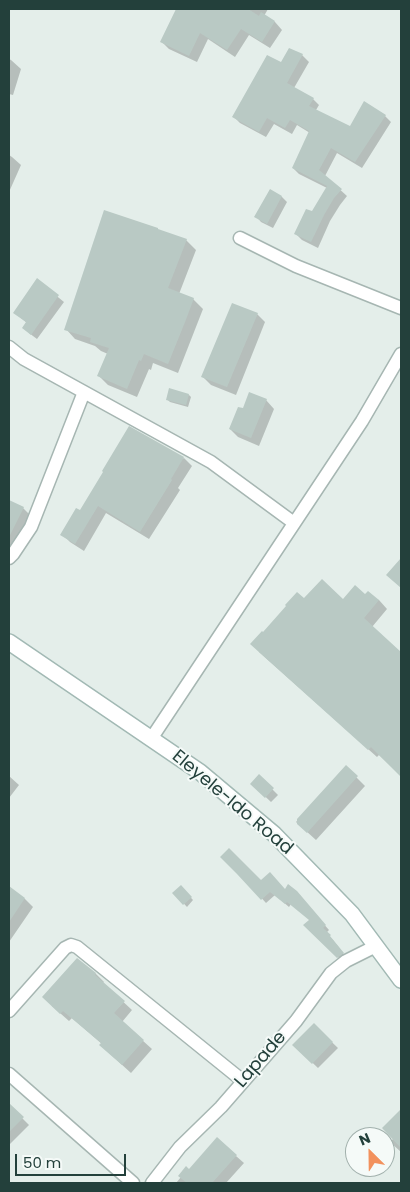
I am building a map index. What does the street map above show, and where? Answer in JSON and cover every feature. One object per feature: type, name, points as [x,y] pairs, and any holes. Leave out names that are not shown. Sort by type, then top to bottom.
[{"type":"main road","name":"Eleyele-Ido Road","points":[[9,642],[200,772],[274,834],[352,914],[401,980]]},
{"type":"street","points":[[240,238],[296,266],[401,308]]},
{"type":"street","points":[[9,347],[24,359],[211,462],[294,524]]},
{"type":"street","points":[[151,739],[362,421],[401,354]]},
{"type":"street","points":[[9,558],[31,527],[84,392]]},
{"type":"street","points":[[9,1011],[65,948],[71,945],[77,947],[243,1081]]},
{"type":"street","name":"Lapade","points":[[152,1183],[180,1147],[221,1107],[296,1021],[331,973],[346,961],[376,946]]},
{"type":"street","points":[[9,1074],[133,1183]]},
{"type":"building","points":[[176,9],[248,9],[259,16],[261,12],[275,21],[262,42],[241,29],[227,50],[200,33],[189,56],[160,42]]},
{"type":"building","points":[[289,48],[303,54],[287,83],[314,98],[309,106],[350,126],[364,101],[386,115],[355,162],[331,148],[319,170],[342,189],[324,215],[311,242],[294,234],[306,209],[312,211],[327,186],[292,168],[309,131],[290,120],[285,128],[267,118],[259,132],[232,117],[267,55],[281,62]]},
{"type":"building","points":[[270,189],[282,196],[267,224],[254,217]]},
{"type":"building","points":[[104,210],[187,239],[168,288],[194,298],[185,322],[168,364],[144,354],[141,361],[139,360],[127,389],[97,376],[109,348],[90,342],[91,338],[64,330]]},
{"type":"building","points":[[37,278],[59,295],[31,335],[22,328],[26,322],[13,313]]},
{"type":"building","points":[[232,303],[258,313],[227,387],[201,377]]},
{"type":"building","points":[[169,388],[189,394],[186,405],[166,400]]},
{"type":"building","points":[[249,392],[267,399],[251,438],[229,429],[238,407],[243,408]]},
{"type":"building","points":[[129,426],[184,457],[140,532],[98,506],[75,544],[60,535],[76,508],[80,510]]},
{"type":"building","points":[[9,500],[24,507],[9,537]]},
{"type":"building","points":[[401,558],[401,588],[386,575]]},
{"type":"building","points":[[322,579],[343,599],[355,585],[365,594],[368,591],[379,600],[364,618],[401,652],[401,777],[371,747],[368,750],[250,644],[263,632],[297,592],[304,598]]},
{"type":"building","points":[[346,765],[358,776],[307,833],[297,824],[297,819]]},
{"type":"building","points":[[259,774],[274,788],[265,798],[250,784]]},
{"type":"building","points":[[229,848],[261,880],[270,872],[285,889],[288,884],[297,891],[326,925],[323,928],[331,935],[344,953],[337,958],[303,925],[309,920],[287,902],[285,904],[270,892],[261,900],[220,857]]},
{"type":"building","points":[[181,885],[192,897],[183,905],[172,893]]},
{"type":"building","points":[[9,886],[25,898],[9,922]]},
{"type":"building","points":[[77,958],[96,973],[95,975],[125,1001],[114,1013],[144,1040],[122,1065],[99,1045],[101,1043],[63,1011],[60,1014],[42,997]]},
{"type":"building","points":[[314,1023],[333,1042],[312,1064],[292,1045]]},
{"type":"building","points":[[9,1103],[24,1117],[9,1132]]},
{"type":"building","points":[[401,1109],[401,1148],[395,1142],[395,1127],[383,1127]]},
{"type":"building","points":[[217,1137],[237,1155],[212,1183],[187,1183],[178,1176],[186,1166],[189,1169]]}]
